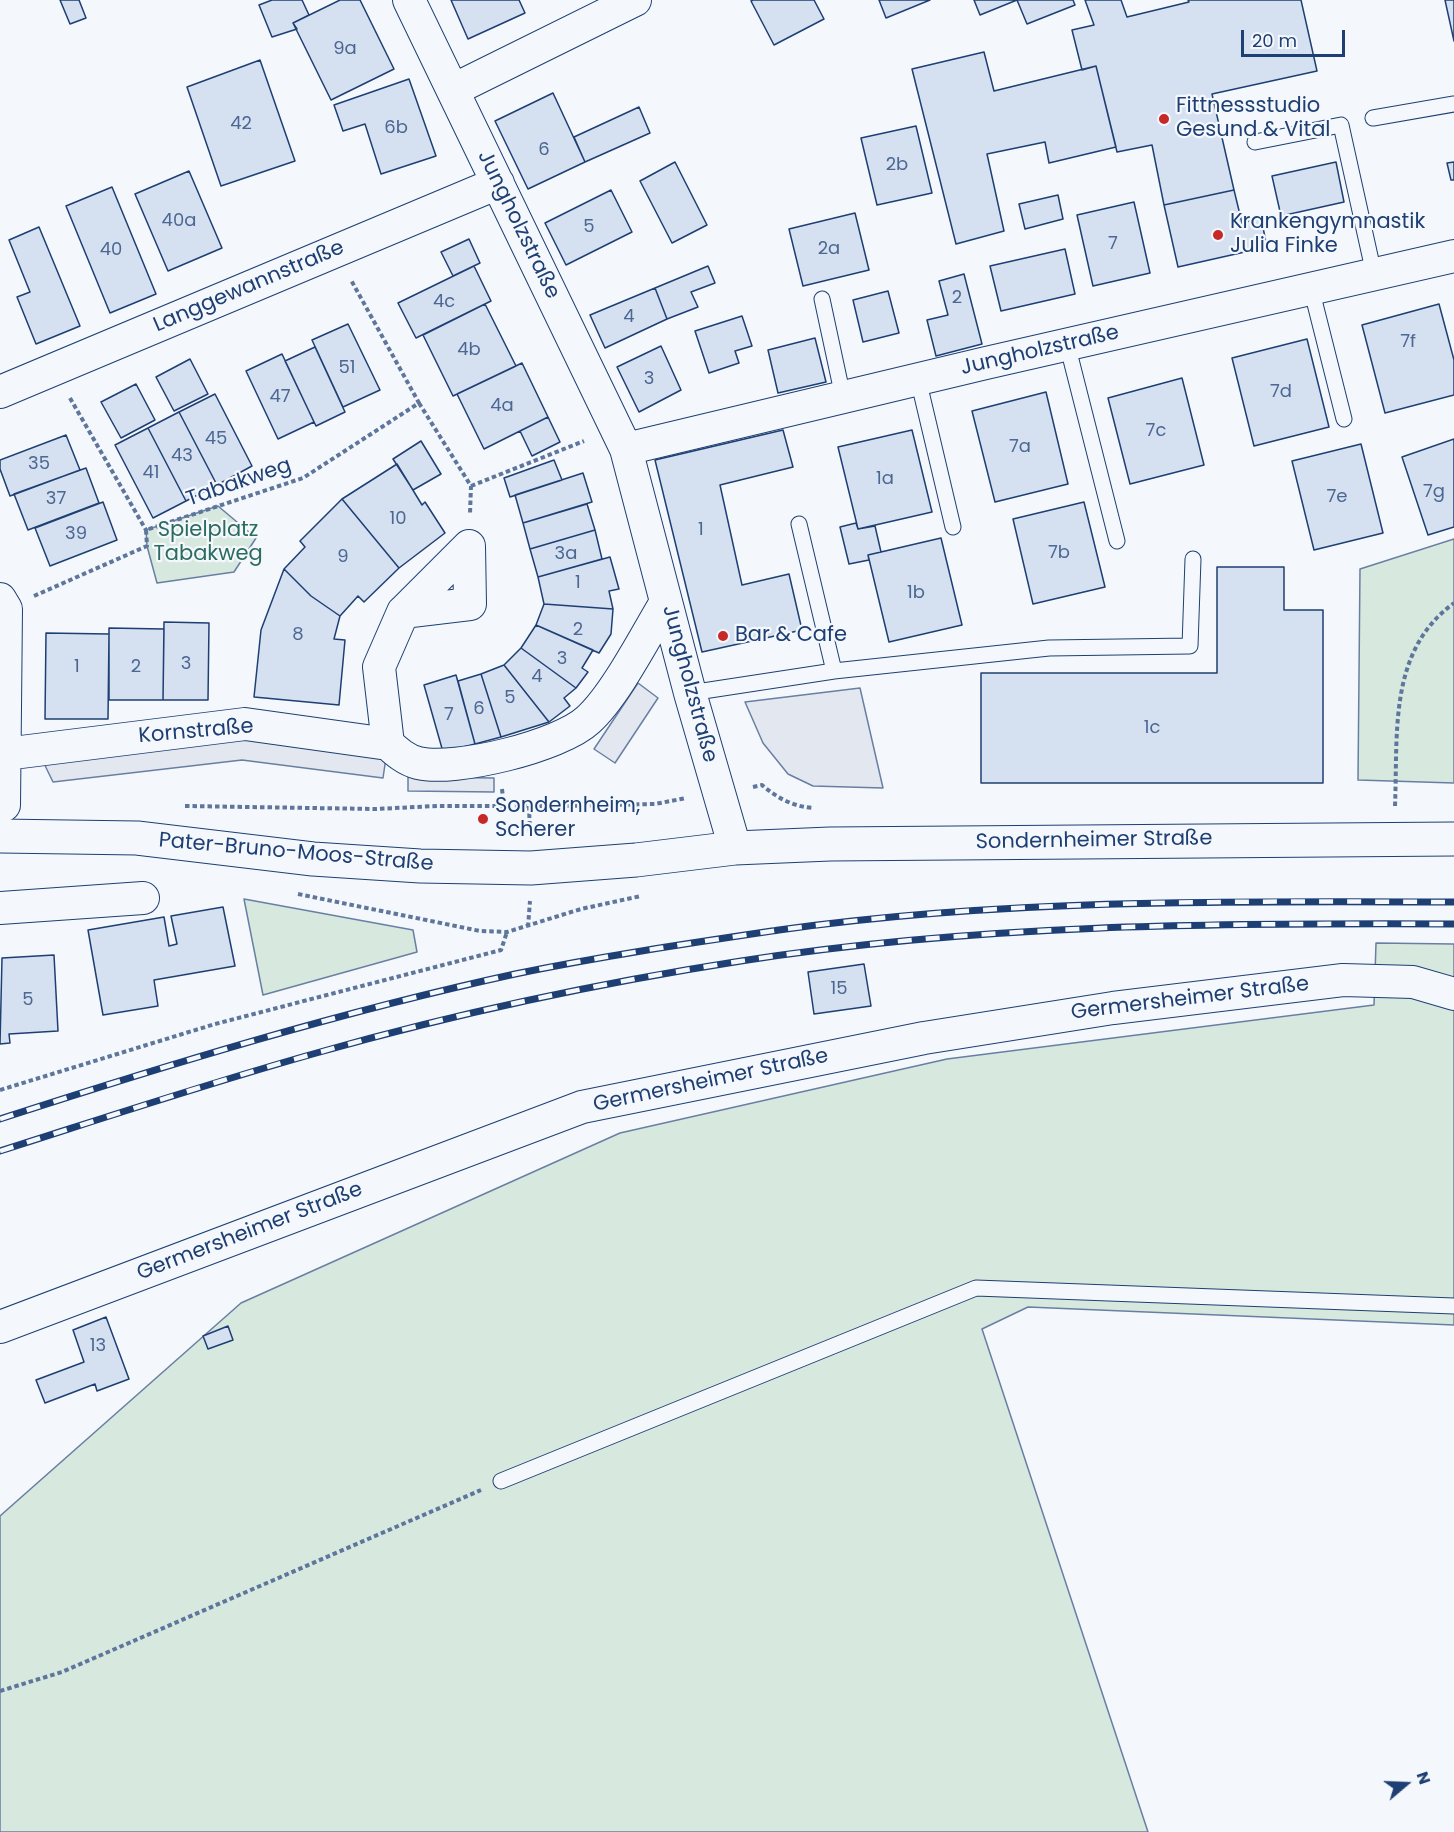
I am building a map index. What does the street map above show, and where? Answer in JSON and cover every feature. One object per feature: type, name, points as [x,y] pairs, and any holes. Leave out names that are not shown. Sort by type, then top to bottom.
[{"type":"main road","name":"Pater-Bruno-Moos-Straße","points":[[2,820],[313,859],[420,866],[503,867],[636,860],[735,848]]},
{"type":"main road","name":"Sondernheimer Straße","points":[[735,848],[854,844],[1454,839]]},
{"type":"street","name":"Jungholzstraße","points":[[409,0],[621,439],[735,848]]},
{"type":"street","points":[[453,90],[635,0]]},
{"type":"street","name":"Langgewannstraße","points":[[0,392],[498,183]]},
{"type":"street","name":"Jungholzstraße","points":[[621,439],[843,397],[1454,256]]},
{"type":"street","points":[[469,546],[403,612],[380,667],[388,744],[401,756],[415,763],[446,765],[504,755],[570,733],[589,719],[605,701],[666,602]]},
{"type":"street","points":[[403,612],[470,604],[469,546]]},
{"type":"street","points":[[2,820],[5,754],[3,604]]},
{"type":"street","name":"Kornstraße","points":[[5,754],[245,724],[388,744]]},
{"type":"street","points":[[0,908],[143,898]]},
{"type":"street","name":"Germersheimer Straße","points":[[0,1327],[582,1107],[924,1038],[1113,1008],[1343,980],[1413,982],[1434,986],[1454,994]]},
{"type":"lane","points":[[1373,118],[1454,104]]},
{"type":"lane","points":[[1255,142],[1341,125],[1374,274]]},
{"type":"lane","points":[[1311,288],[1344,419]]},
{"type":"lane","points":[[822,299],[843,397]]},
{"type":"lane","points":[[1067,344],[1117,541]]},
{"type":"lane","points":[[918,379],[953,526]]},
{"type":"lane","points":[[799,524],[834,671]]},
{"type":"lane","points":[[690,693],[834,671],[1049,648],[1190,646],[1193,560]]},
{"type":"lane","points":[[501,1481],[976,1288],[1454,1306]]},
{"type":"path","points":[[335,251],[419,403],[471,486],[469,546]]},
{"type":"path","points":[[3,604],[147,546],[146,530],[53,369]]},
{"type":"path","name":"Tabakweg","points":[[146,530],[303,478],[419,403]]},
{"type":"path","points":[[471,486],[621,439]]},
{"type":"path","points":[[1395,811],[1400,695],[1409,658],[1423,632],[1454,603]]},
{"type":"path","points":[[0,1090],[215,1024],[501,950],[507,932]]},
{"type":"path","points":[[0,1691],[62,1672],[501,1481]]},
{"type":"green space","name":"Spielplatz Tabakweg","points":[[218,506],[256,538],[234,572],[157,583],[147,546],[146,530]]},
{"type":"green space","points":[[1454,539],[1454,783],[1358,780],[1360,569]]},
{"type":"green space","points":[[244,899],[413,930],[417,952],[263,995]]},
{"type":"green space","points":[[1376,943],[1454,944],[1454,1325],[1028,1307],[982,1329],[1148,1832],[0,1832],[0,1516],[241,1303],[620,1133],[947,1059],[1374,1005]]},
{"type":"shaded area","points":[[638,683],[658,698],[615,763],[594,749]]},
{"type":"shaded area","points":[[860,688],[883,788],[813,786],[788,774],[763,743],[745,702]]},
{"type":"shaded area","points":[[245,724],[388,744],[383,778],[242,760],[53,782],[37,749]]},
{"type":"shaded area","points":[[408,777],[494,778],[494,792],[408,791]]},
{"type":"building","points":[[60,0],[79,0],[86,18],[70,24]]},
{"type":"building","points":[[272,0],[302,0],[309,15],[293,23],[297,29],[272,37],[259,5]]},
{"type":"building","points":[[340,0],[360,0],[394,69],[331,100],[293,23]]},
{"type":"building","points":[[451,0],[519,0],[525,13],[468,39]]},
{"type":"building","points":[[814,0],[824,19],[774,45],[751,1]]},
{"type":"building","points":[[879,0],[930,0],[886,18]]},
{"type":"building","points":[[974,0],[1017,0],[980,15]]},
{"type":"building","points":[[1017,0],[1073,0],[1075,5],[1027,24]]},
{"type":"building","name":"Fittnessstudio Gesund & Vital","points":[[1085,0],[1121,0],[1127,17],[1189,2],[1188,0],[1301,0],[1317,71],[1212,94],[1234,190],[1164,205],[1152,145],[1117,152],[1096,66],[1082,70],[1072,30],[1094,25]]},
{"type":"building","points":[[1445,0],[1454,0],[1454,41]]},
{"type":"building","points":[[984,52],[994,91],[1096,66],[1116,147],[1049,163],[1045,142],[987,154],[1004,231],[956,244],[912,69]]},
{"type":"building","points":[[260,60],[295,161],[221,186],[187,87]]},
{"type":"building","points":[[409,79],[436,156],[381,174],[365,124],[343,131],[334,105]]},
{"type":"building","points":[[553,93],[585,162],[528,189],[495,121]]},
{"type":"building","points":[[639,107],[650,133],[585,162],[574,137]]},
{"type":"building","points":[[916,126],[932,193],[877,205],[861,138]]},
{"type":"building","points":[[675,162],[707,225],[672,243],[640,181]]},
{"type":"building","points":[[1336,162],[1344,202],[1281,216],[1272,176]]},
{"type":"building","points":[[1454,162],[1454,180],[1451,180],[1447,163]]},
{"type":"building","points":[[189,171],[222,248],[168,271],[135,194]]},
{"type":"building","points":[[112,187],[156,294],[110,313],[66,206]]},
{"type":"building","points":[[611,190],[632,232],[566,265],[545,223]]},
{"type":"building","name":"Krankengymnastik Julia Finke","points":[[1234,190],[1242,223],[1261,218],[1267,247],[1178,267],[1164,205]]},
{"type":"building","points":[[1058,195],[1063,219],[1025,229],[1019,204]]},
{"type":"building","points":[[1134,202],[1150,273],[1093,286],[1077,215]]},
{"type":"building","points":[[855,213],[869,270],[803,286],[789,229]]},
{"type":"building","points":[[39,227],[80,326],[36,344],[17,297],[30,292],[9,240]]},
{"type":"building","points":[[469,239],[480,263],[453,276],[441,252]]},
{"type":"building","points":[[1065,249],[1075,294],[1001,311],[990,266]]},
{"type":"building","points":[[474,266],[491,301],[416,338],[398,303]]},
{"type":"building","points":[[708,266],[715,283],[691,292],[698,307],[667,319],[655,288]]},
{"type":"building","points":[[964,274],[982,344],[936,356],[927,320],[948,315],[939,281]]},
{"type":"building","points":[[655,288],[667,319],[605,348],[590,315]]},
{"type":"building","points":[[888,291],[899,333],[863,342],[853,300]]},
{"type":"building","points":[[485,304],[516,366],[453,396],[423,335]]},
{"type":"building","points":[[1439,304],[1454,360],[1454,395],[1385,413],[1362,325]]},
{"type":"building","points":[[742,316],[752,346],[735,351],[739,363],[709,373],[695,331]]},
{"type":"building","points":[[348,324],[380,390],[343,407],[312,340]]},
{"type":"building","points":[[815,338],[826,382],[778,393],[768,350]]},
{"type":"building","points":[[1307,339],[1329,427],[1254,446],[1232,358]]},
{"type":"building","points":[[661,346],[681,390],[639,412],[617,367]]},
{"type":"building","points":[[315,347],[345,412],[316,426],[285,361]]},
{"type":"building","points":[[282,354],[314,422],[278,439],[246,371]]},
{"type":"building","points":[[190,359],[208,394],[174,411],[156,377]]},
{"type":"building","points":[[522,363],[548,417],[484,449],[457,394]]},
{"type":"building","points":[[1182,378],[1204,465],[1130,484],[1108,398]]},
{"type":"building","points":[[136,384],[155,420],[121,438],[101,402]]},
{"type":"building","points":[[1046,392],[1068,484],[995,502],[972,411]]},
{"type":"building","points":[[215,394],[252,466],[217,485],[179,412]]},
{"type":"building","points":[[179,412],[217,485],[186,501],[148,428]]},
{"type":"building","points":[[548,417],[560,442],[532,456],[520,431]]},
{"type":"building","points":[[148,428],[186,501],[153,518],[115,445]]},
{"type":"building","points":[[783,430],[793,467],[720,485],[742,585],[789,574],[802,630],[702,652],[655,460]]},
{"type":"building","points":[[912,430],[932,512],[858,529],[838,447]]},
{"type":"building","points":[[66,435],[80,470],[10,496],[0,469],[0,460]]},
{"type":"building","points":[[1454,439],[1454,527],[1428,535],[1402,457]]},
{"type":"building","points":[[421,441],[441,474],[413,490],[393,459]]},
{"type":"building","points":[[1361,444],[1383,533],[1314,550],[1292,461]]},
{"type":"building","points":[[554,460],[562,480],[510,497],[504,478]]},
{"type":"building","points":[[397,464],[422,505],[425,502],[445,533],[399,568],[342,499]]},
{"type":"building","points":[[86,468],[99,503],[28,530],[14,494]]},
{"type":"building","points":[[583,473],[592,502],[523,523],[515,495]]},
{"type":"building","points":[[342,499],[399,568],[364,602],[358,596],[340,616],[311,596],[284,569],[305,547],[300,541]]},
{"type":"building","points":[[103,502],[117,540],[50,566],[35,528]]},
{"type":"building","points":[[1084,502],[1105,587],[1033,604],[1013,519]]},
{"type":"building","points":[[587,504],[595,530],[530,549],[523,523]]},
{"type":"building","points":[[856,523],[858,529],[875,526],[881,552],[868,555],[869,560],[849,564],[840,527]]},
{"type":"building","points":[[595,530],[602,559],[538,577],[530,549]]},
{"type":"building","points":[[941,538],[962,625],[889,642],[868,555]]},
{"type":"building","points":[[610,557],[619,589],[609,591],[613,609],[544,604],[538,577]]},
{"type":"building","points":[[1217,567],[1284,567],[1284,610],[1323,610],[1323,783],[981,783],[981,673],[1217,673]]},
{"type":"building","points":[[284,569],[311,596],[340,616],[334,639],[345,640],[339,705],[254,697],[261,630]]},
{"type":"building","points":[[544,604],[613,609],[611,634],[599,653],[536,625]]},
{"type":"building","points":[[164,622],[209,623],[208,700],[163,700]]},
{"type":"building","points":[[536,625],[593,650],[582,668],[588,672],[576,688],[521,648]]},
{"type":"building","points":[[109,628],[164,629],[163,700],[109,700]]},
{"type":"building","points":[[46,633],[109,634],[108,719],[45,719]]},
{"type":"building","points":[[521,648],[576,688],[564,698],[570,706],[549,722],[504,665]]},
{"type":"building","points":[[504,665],[549,722],[501,737],[481,674]]},
{"type":"building","points":[[481,674],[501,737],[475,744],[458,681]]},
{"type":"building","points":[[456,675],[475,744],[443,752],[424,685]]},
{"type":"building","points":[[223,907],[235,966],[154,980],[158,1006],[103,1015],[88,930],[164,917],[169,946],[177,944],[171,916]]},
{"type":"building","points":[[54,955],[58,1031],[9,1034],[10,1043],[0,1044],[2,958]]},
{"type":"building","points":[[864,964],[871,1006],[814,1014],[808,972]]},
{"type":"building","points":[[106,1317],[129,1379],[97,1391],[95,1384],[45,1403],[36,1380],[84,1362],[73,1330]]},
{"type":"building","points":[[228,1326],[233,1340],[208,1349],[203,1336]]},
{"type":"railway","points":[[0,1119],[256,1040],[450,989],[581,961],[779,930],[946,912],[1031,907],[1201,902],[1454,902]]},
{"type":"railway","points":[[0,1151],[239,1075],[424,1024],[582,989],[741,961],[918,939],[1097,928],[1275,924],[1454,924]]},
{"type":"place","name":"Fittnessstudio Gesund & Vital","points":[[1164,119]]},
{"type":"place","name":"Krankengymnastik Julia Finke","points":[[1218,235]]},
{"type":"place","name":"Bar & Cafe","points":[[723,636]]},
{"type":"place","name":"Sondernheim, Scherer","points":[[483,819]]}]
